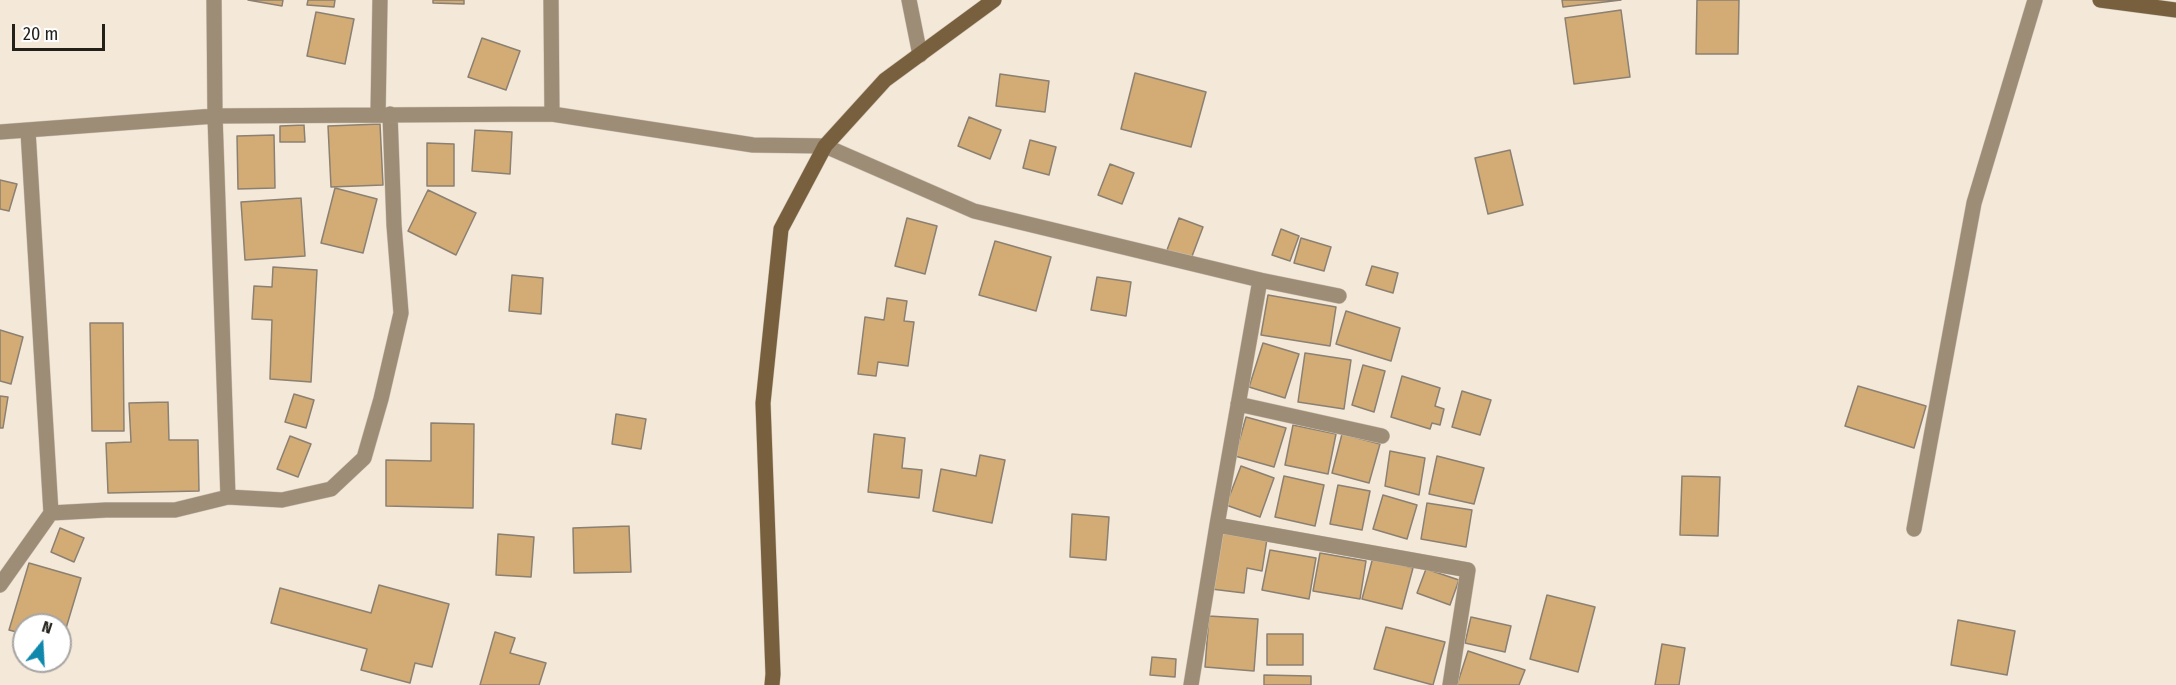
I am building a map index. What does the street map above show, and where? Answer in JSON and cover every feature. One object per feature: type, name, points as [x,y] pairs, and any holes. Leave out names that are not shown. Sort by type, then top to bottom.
[{"type":"main road","points":[[772,685],[763,403],[781,229],[825,146],[885,80],[994,0]]},
{"type":"main road","points":[[2100,0],[2176,10]]},
{"type":"street","points":[[214,0],[215,116],[228,497]]},
{"type":"street","points":[[51,513],[175,510],[228,497],[282,500],[331,489],[364,458],[381,399],[401,313],[384,114],[380,0]]},
{"type":"street","points":[[551,0],[552,114]]},
{"type":"street","points":[[909,0],[920,55]]},
{"type":"street","points":[[1914,529],[1974,203],[2035,0]]},
{"type":"street","points":[[0,132],[215,116],[552,114],[753,145],[825,146],[974,211],[1260,280],[1339,296]]},
{"type":"street","points":[[0,585],[51,513],[28,131]]},
{"type":"street","points":[[1191,685],[1260,280]]},
{"type":"street","points":[[1238,404],[1382,436]]},
{"type":"street","points":[[1217,525],[1468,570],[1450,685]]},
{"type":"building","points":[[248,0],[283,0],[282,6]]},
{"type":"building","points":[[308,0],[335,0],[334,7],[307,5]]},
{"type":"building","points":[[433,0],[464,0],[464,4],[433,3]]},
{"type":"building","points":[[1562,0],[1621,0],[1563,7]]},
{"type":"building","points":[[1697,0],[1739,0],[1738,54],[1696,54]]},
{"type":"building","points":[[1621,10],[1630,77],[1574,84],[1565,18]]},
{"type":"building","points":[[316,12],[354,19],[345,64],[307,56]]},
{"type":"building","points":[[482,38],[520,51],[506,90],[468,77]]},
{"type":"building","points":[[1135,73],[1206,92],[1191,147],[1121,129]]},
{"type":"building","points":[[1000,74],[1049,81],[1045,112],[996,106]]},
{"type":"building","points":[[969,117],[1001,130],[990,159],[958,146]]},
{"type":"building","points":[[380,124],[383,185],[331,187],[328,126]]},
{"type":"building","points":[[304,125],[305,142],[280,142],[280,126]]},
{"type":"building","points":[[475,130],[512,132],[510,174],[472,171]]},
{"type":"building","points":[[274,135],[275,188],[238,189],[237,136]]},
{"type":"building","points":[[1030,140],[1056,147],[1049,175],[1023,168]]},
{"type":"building","points":[[427,143],[454,144],[454,186],[427,186]]},
{"type":"building","points":[[1510,150],[1523,205],[1488,214],[1475,158]]},
{"type":"building","points":[[1110,164],[1134,173],[1122,204],[1098,195]]},
{"type":"building","points":[[0,180],[17,184],[9,211],[0,209]]},
{"type":"building","points":[[335,188],[377,199],[363,253],[321,243]]},
{"type":"building","points":[[428,190],[476,213],[456,255],[408,231]]},
{"type":"building","points":[[301,198],[305,256],[245,260],[241,202]]},
{"type":"building","points":[[907,218],[937,226],[925,274],[895,266]]},
{"type":"building","points":[[1179,218],[1203,227],[1191,259],[1167,250]]},
{"type":"building","points":[[1281,229],[1299,236],[1290,261],[1272,255]]},
{"type":"building","points":[[1301,238],[1331,247],[1324,271],[1294,263]]},
{"type":"building","points":[[995,241],[1051,257],[1036,311],[979,295]]},
{"type":"building","points":[[1372,266],[1398,273],[1393,293],[1366,285]]},
{"type":"building","points":[[273,267],[317,270],[311,382],[270,379],[272,320],[252,319],[254,286],[272,287]]},
{"type":"building","points":[[512,275],[543,278],[541,314],[509,311]]},
{"type":"building","points":[[1097,277],[1131,282],[1126,316],[1091,310]]},
{"type":"building","points":[[1268,295],[1336,307],[1330,346],[1261,335]]},
{"type":"building","points":[[887,298],[907,301],[904,321],[914,322],[908,366],[878,362],[876,376],[858,374],[865,317],[884,320]]},
{"type":"building","points":[[1346,311],[1400,328],[1391,361],[1336,344]]},
{"type":"building","points":[[90,323],[123,323],[124,431],[92,431]]},
{"type":"building","points":[[0,330],[23,337],[11,384],[0,381]]},
{"type":"building","points":[[1263,343],[1299,354],[1285,398],[1249,387]]},
{"type":"building","points":[[1305,353],[1351,360],[1344,409],[1298,402]]},
{"type":"building","points":[[1363,365],[1385,371],[1374,412],[1352,405]]},
{"type":"building","points":[[1402,376],[1440,388],[1435,406],[1444,409],[1440,425],[1432,423],[1430,429],[1391,417]]},
{"type":"building","points":[[1858,386],[1926,406],[1914,448],[1845,426]]},
{"type":"building","points":[[1462,391],[1491,400],[1480,435],[1452,427]]},
{"type":"building","points":[[294,394],[314,400],[306,428],[285,422]]},
{"type":"building","points":[[0,396],[8,397],[3,428],[0,428]]},
{"type":"building","points":[[168,402],[169,440],[198,440],[199,491],[108,493],[106,443],[131,442],[129,403]]},
{"type":"building","points":[[616,414],[646,419],[641,449],[612,444]]},
{"type":"building","points":[[1246,417],[1286,428],[1274,467],[1235,456]]},
{"type":"building","points":[[431,423],[474,424],[473,508],[386,506],[386,460],[431,461]]},
{"type":"building","points":[[1293,425],[1336,434],[1328,474],[1285,465]]},
{"type":"building","points":[[874,434],[905,438],[902,468],[922,470],[919,498],[868,492]]},
{"type":"building","points":[[1342,434],[1380,444],[1369,483],[1332,473]]},
{"type":"building","points":[[290,436],[311,444],[298,477],[277,469]]},
{"type":"building","points":[[1390,451],[1425,458],[1419,495],[1385,486]]},
{"type":"building","points":[[980,455],[1005,460],[992,523],[933,511],[941,469],[976,476]]},
{"type":"building","points":[[1437,456],[1484,468],[1474,504],[1429,494]]},
{"type":"building","points":[[1241,466],[1274,478],[1260,517],[1226,505]]},
{"type":"building","points":[[1284,476],[1324,485],[1315,526],[1275,517]]},
{"type":"building","points":[[1682,476],[1720,477],[1718,536],[1680,535]]},
{"type":"building","points":[[1338,485],[1370,491],[1362,530],[1330,524]]},
{"type":"building","points":[[1383,495],[1417,505],[1407,539],[1373,529]]},
{"type":"building","points":[[1427,503],[1472,510],[1466,547],[1421,539]]},
{"type":"building","points":[[1072,514],[1109,517],[1106,560],[1070,557]]},
{"type":"building","points":[[629,526],[631,572],[574,573],[573,528]]},
{"type":"building","points":[[60,528],[84,538],[74,562],[51,552]]},
{"type":"building","points":[[1220,532],[1267,539],[1262,571],[1247,568],[1244,593],[1211,589]]},
{"type":"building","points":[[498,534],[534,537],[531,577],[496,575]]},
{"type":"building","points":[[1270,550],[1316,558],[1309,599],[1262,590]]},
{"type":"building","points":[[1320,553],[1366,561],[1360,599],[1313,591]]},
{"type":"building","points":[[1373,557],[1413,568],[1402,609],[1362,599]]},
{"type":"building","points":[[29,563],[81,578],[71,613],[14,613]]},
{"type":"building","points":[[1426,569],[1459,580],[1450,605],[1417,593]]},
{"type":"building","points":[[379,585],[449,604],[432,667],[415,663],[410,683],[361,670],[367,649],[271,623],[280,588],[371,613]]},
{"type":"building","points":[[1547,595],[1595,607],[1578,672],[1530,659]]},
{"type":"building","points":[[1209,616],[1258,619],[1254,671],[1205,667]]},
{"type":"building","points":[[1471,617],[1511,626],[1505,652],[1465,643]]},
{"type":"building","points":[[1958,620],[2015,631],[2007,675],[1951,665]]},
{"type":"building","points":[[1386,627],[1445,642],[1433,685],[1374,669]]},
{"type":"building","points":[[495,632],[515,638],[510,653],[546,663],[539,685],[480,685]]},
{"type":"building","points":[[1267,634],[1303,634],[1303,665],[1267,665]]},
{"type":"building","points":[[1662,644],[1685,648],[1679,685],[1655,685]]},
{"type":"building","points":[[1468,651],[1525,670],[1519,685],[1457,685]]},
{"type":"building","points":[[1152,657],[1176,659],[1175,677],[1150,675]]},
{"type":"building","points":[[1264,675],[1311,676],[1311,685],[1264,685]]}]
